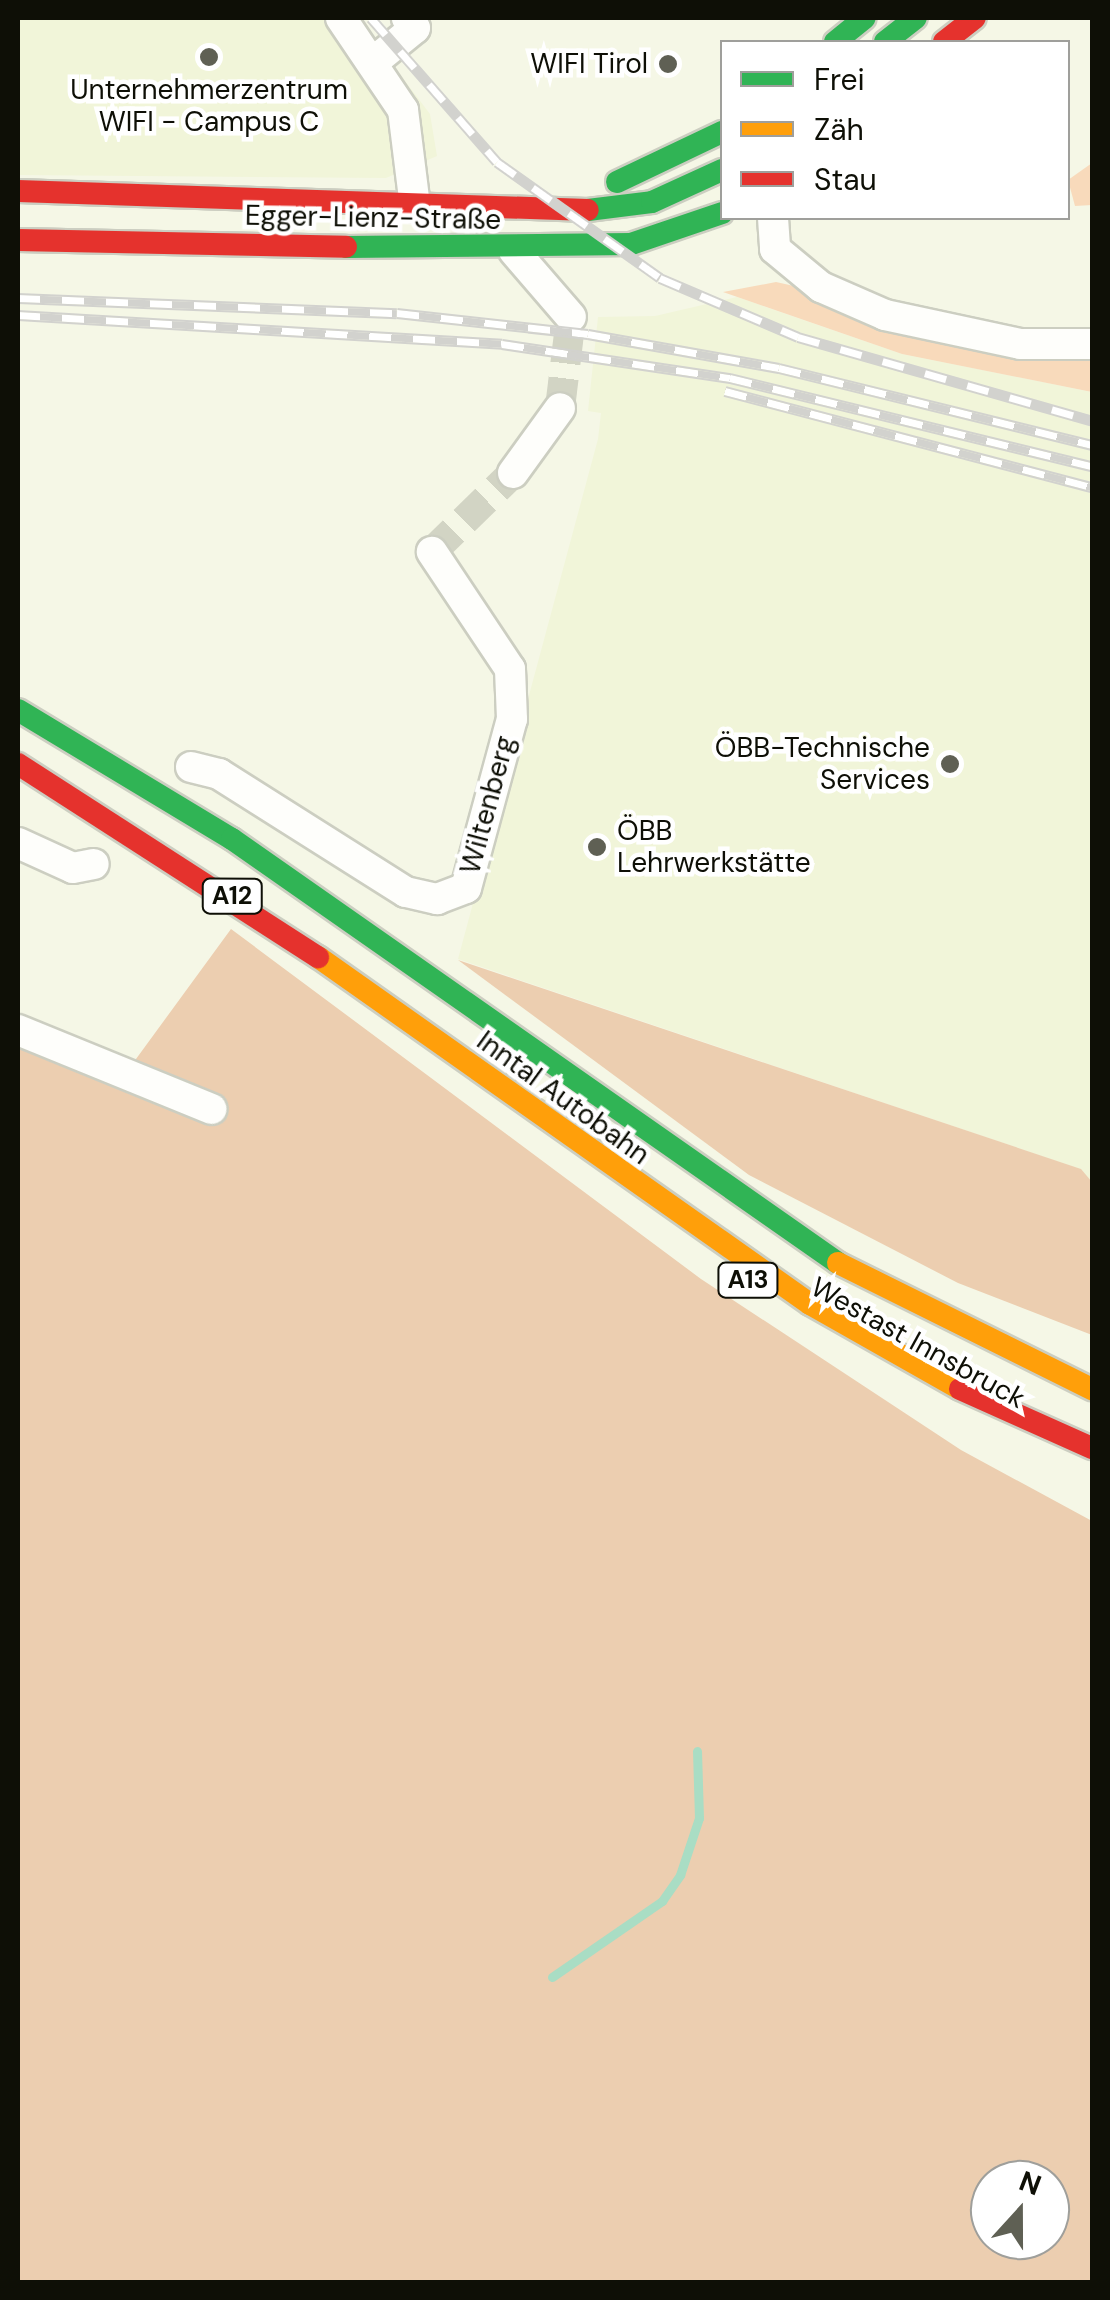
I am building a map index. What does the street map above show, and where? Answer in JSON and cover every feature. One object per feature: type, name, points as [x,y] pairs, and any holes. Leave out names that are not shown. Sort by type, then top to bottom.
[{"type":"main road","points":[[837,40],[866,18]]},
{"type":"main road","points":[[888,40],[916,18]]},
{"type":"main road","points":[[946,40],[974,18]]},
{"type":"main road","name":"Egger-Lienz-Straße","points":[[414,206],[476,188],[570,190],[637,178],[720,133]]},
{"type":"main road","name":"Egger-Lienz-Straße","points":[[18,191],[414,206],[629,207],[720,171]]},
{"type":"main road","name":"Egger-Lienz-Straße","points":[[18,240],[514,251],[631,244],[720,214]]},
{"type":"main road","name":"Inntal Autobahn","points":[[18,710],[232,838],[812,1250],[1092,1390]]},
{"type":"main road","name":"Inntal Autobahn","points":[[18,764],[238,900],[810,1304],[967,1393],[1092,1448]]},
{"type":"main road","name":"Westast Innsbruck","points":[[436,1042],[608,1189],[767,1293],[893,1370],[1092,1467]]},
{"type":"main road","name":"Westast Innsbruck","points":[[524,1048],[843,1240],[1058,1341]]},
{"type":"street","points":[[341,18],[403,110],[414,206]]},
{"type":"street","points":[[372,63],[415,28],[408,18]]},
{"type":"street","points":[[773,220],[775,249],[821,287],[885,315],[1020,344],[1092,344]]},
{"type":"street","points":[[514,251],[570,317]]},
{"type":"street","points":[[513,473],[560,408]]},
{"type":"street","name":"Wiltenberg","points":[[190,767],[219,774],[406,892],[436,899],[466,888],[512,720],[510,670],[432,552]]},
{"type":"street","points":[[18,843],[73,868],[94,864]]},
{"type":"street","points":[[18,1030],[212,1109]]},
{"type":"shaded area","points":[[18,18],[357,18],[430,114],[437,156],[386,178],[18,175]]},
{"type":"shaded area","points":[[1092,163],[1092,205],[1075,206],[1070,179]]},
{"type":"shaded area","points":[[776,282],[1092,353],[1092,392],[902,354],[723,292]]},
{"type":"shaded area","points":[[737,297],[902,354],[1092,392],[1092,1182],[1080,1169],[458,959],[598,439],[601,413],[588,411],[598,317],[655,316]]},
{"type":"shaded area","points":[[231,929],[701,1279],[961,1450],[1092,1521],[1092,2282],[18,2282],[18,1037],[117,1085]]},
{"type":"shaded area","points":[[458,960],[1081,1169],[1092,1182],[1092,1335],[958,1283],[749,1175]]},
{"type":"waterway","points":[[552,1977],[662,1901],[680,1875],[699,1818],[697,1751]]},
{"type":"tunnel","points":[[560,408],[571,317]]},
{"type":"tunnel","points":[[432,552],[513,473]]},
{"type":"railway","points":[[371,18],[497,162],[660,278],[798,337],[1092,421]]},
{"type":"railway","points":[[18,298],[397,313],[588,334],[779,368],[1092,445]]},
{"type":"railway","points":[[18,315],[502,344],[730,378],[1092,466]]},
{"type":"railway","points":[[725,391],[1092,487]]},
{"type":"traffic: fast","points":[[838,40],[865,18]]},
{"type":"traffic: fast","points":[[888,40],[916,18]]},
{"type":"traffic: fast","points":[[617,182],[720,133]]},
{"type":"traffic: fast","points":[[588,210],[652,202],[720,171]]},
{"type":"traffic: fast","points":[[346,247],[631,244],[720,214]]},
{"type":"traffic: fast","points":[[18,710],[232,839],[838,1263]]},
{"type":"traffic: slow","points":[[318,957],[810,1304],[960,1389]]},
{"type":"traffic: slow","points":[[838,1263],[1092,1389]]},
{"type":"traffic: jam","points":[[947,40],[975,18]]},
{"type":"traffic: jam","points":[[18,191],[588,210]]},
{"type":"traffic: jam","points":[[18,240],[346,247]]},
{"type":"traffic: jam","points":[[18,764],[318,957]]},
{"type":"traffic: jam","points":[[960,1389],[1092,1448]]},
{"type":"place","name":"Unternehmerzentrum WIFI - Campus C","points":[[209,57]]},
{"type":"place","name":"WIFI Tirol","points":[[668,64]]},
{"type":"place","name":"ÖBB-Technische Services","points":[[950,764]]},
{"type":"place","name":"ÖBB Lehrwerkstätte","points":[[597,847]]}]
